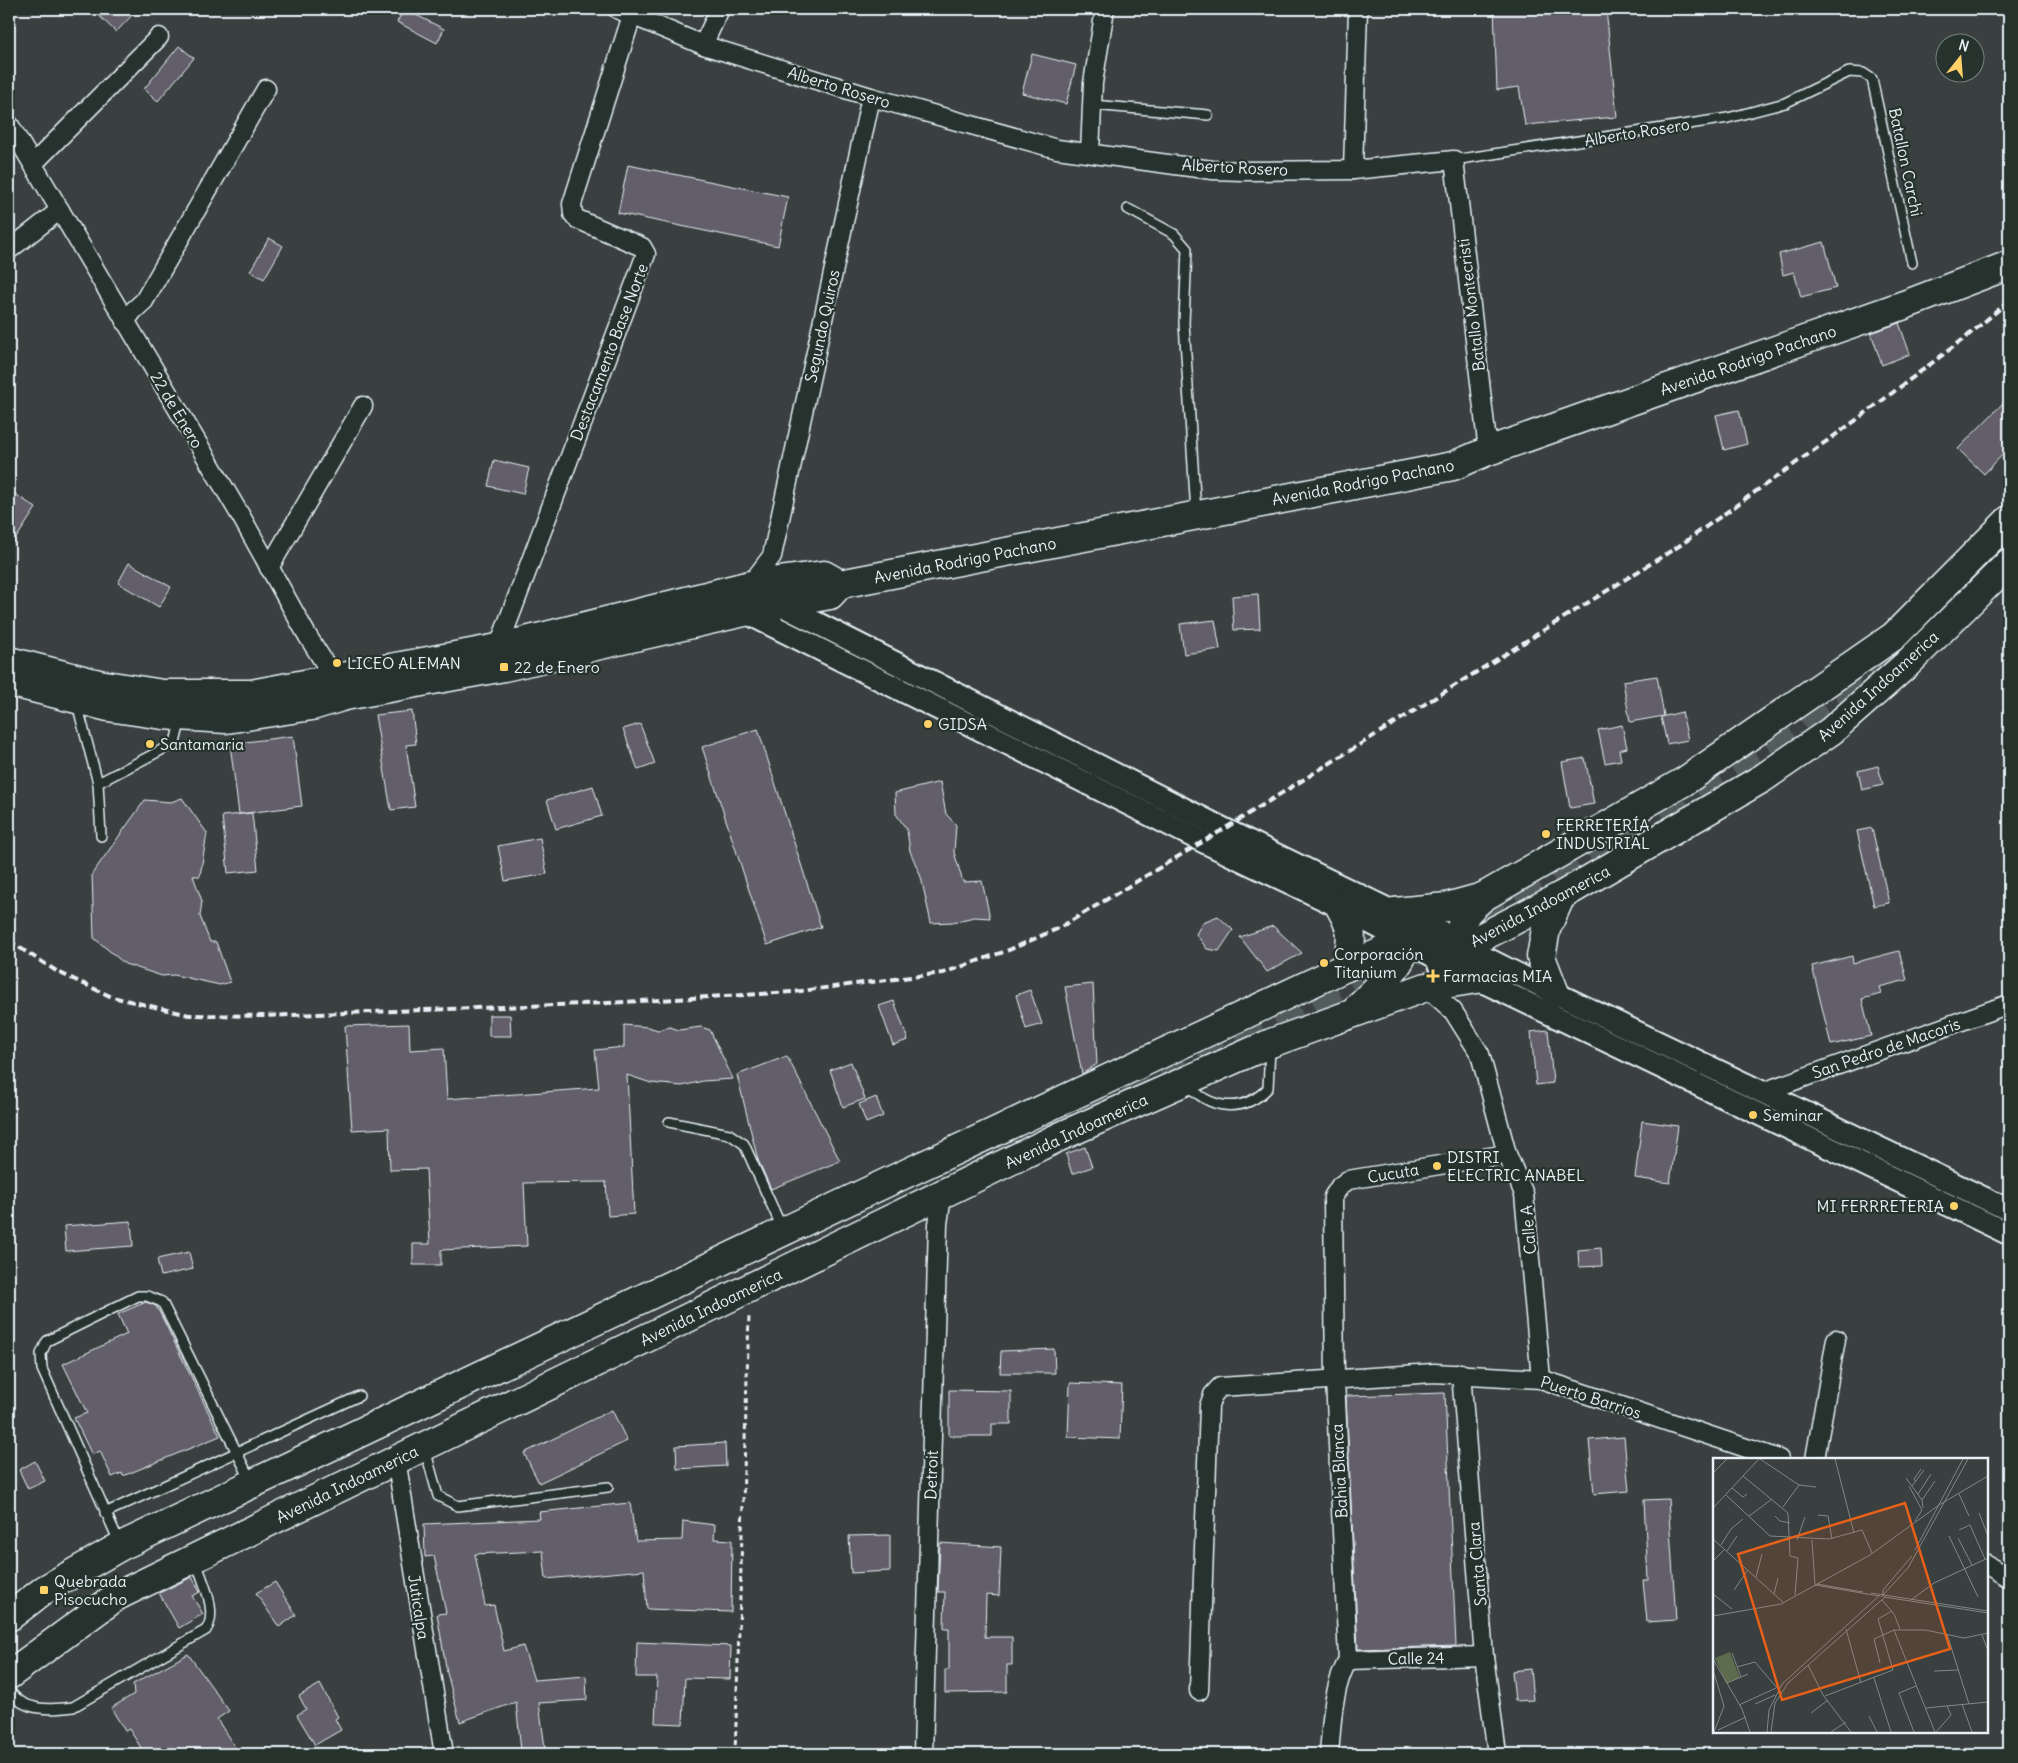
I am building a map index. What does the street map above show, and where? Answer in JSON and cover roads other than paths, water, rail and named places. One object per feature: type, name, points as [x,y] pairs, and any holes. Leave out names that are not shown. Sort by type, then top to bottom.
[{"type":"main road","name":"Avenida Rodrigo Pachano","points":[[9,682],[108,707],[182,716],[226,719],[312,706],[340,688],[778,579],[824,575],[840,584],[1453,466],[1488,451],[1907,304],[2009,265]]},
{"type":"main road","name":"Avenida Indoamerica","points":[[1452,954],[1466,914],[1483,896],[1685,781],[1894,636],[2009,520]]},
{"type":"main road","name":"Avenida Indoamerica","points":[[1452,954],[1561,896],[1763,778],[1831,731],[1907,664],[2009,563]]},
{"type":"main road","name":"Avenida Rodrigo Pachano","points":[[9,661],[99,684],[162,694],[251,694],[340,688],[504,667],[745,612],[778,579]]},
{"type":"main road","points":[[1394,912],[1447,908],[1483,896]]},
{"type":"main road","points":[[1555,993],[1542,957],[1546,929],[1561,896]]},
{"type":"main road","points":[[1340,907],[1351,927],[1351,943],[1346,968]]},
{"type":"main road","points":[[1394,912],[1405,924],[1406,944]]},
{"type":"main road","points":[[9,1617],[44,1590],[121,1546],[784,1233],[890,1181],[1346,968],[1406,944],[1416,937],[1437,933]]},
{"type":"main road","name":"Avenida Indoamerica","points":[[9,1675],[116,1596],[1059,1137],[1270,1043],[1350,1014],[1384,983],[1396,967],[1406,944]]},
{"type":"main road","points":[[1350,1014],[1426,987],[1476,979],[1470,968],[1452,954]]},
{"type":"street","points":[[702,45],[720,9]]},
{"type":"street","points":[[1090,153],[1093,83],[1105,9]]},
{"type":"street","points":[[1353,170],[1358,9]]},
{"type":"street","name":"Alberto Rosero","points":[[628,11],[702,45],[871,97],[1057,149],[1212,170],[1353,170],[1454,160]]},
{"type":"street","name":"Destacamento Base Norte","points":[[498,648],[646,254],[642,247],[577,219],[573,214],[572,204],[628,11]]},
{"type":"street","points":[[33,164],[159,37]]},
{"type":"street","points":[[125,322],[144,301],[266,89]]},
{"type":"street","name":"Segundo Quiros","points":[[778,579],[871,97]]},
{"type":"street","name":"22 de Enero","points":[[9,124],[307,635],[340,688]]},
{"type":"street","name":"Batallo Montecristi","points":[[1454,160],[1488,451]]},
{"type":"street","points":[[9,250],[60,210]]},
{"type":"street","points":[[269,568],[363,406]]},
{"type":"street","points":[[778,579],[1224,829],[1437,933],[1452,954]]},
{"type":"street","points":[[750,585],[745,612],[1202,841],[1340,907],[1406,944],[1452,954],[1555,993],[2009,1210]]},
{"type":"street","points":[[1476,979],[2009,1234]]},
{"type":"street","name":"Calle A","points":[[1426,987],[1453,1011],[1480,1054],[1508,1154],[1524,1194],[1541,1380]]},
{"type":"street","name":"San Pedro de Macoris","points":[[1763,1092],[2009,1004]]},
{"type":"street","name":"Cucuta","points":[[1340,1186],[1348,1180],[1508,1154]]},
{"type":"street","name":"Bahia Blanca","points":[[1329,1754],[1334,1696],[1339,1676],[1348,1660],[1335,1379],[1333,1197],[1340,1186]]},
{"type":"street","name":"Detroit","points":[[923,1754],[938,1224],[942,1195]]},
{"type":"street","points":[[1815,1458],[1836,1339]]},
{"type":"street","name":"Puerto Barrios","points":[[1199,1691],[1209,1406],[1213,1395],[1220,1387],[1462,1373],[1541,1380],[1776,1458]]},
{"type":"street","name":"Santa Clara","points":[[1462,1373],[1484,1656],[1497,1754]]},
{"type":"street","name":"Juticalpa","points":[[396,1459],[440,1753]]},
{"type":"street","points":[[1988,1565],[2009,1578]]},
{"type":"street","name":"Calle 24","points":[[1348,1660],[1484,1656]]},
{"type":"lane","name":"Alberto Rosero","points":[[1454,160],[1728,118],[1786,104],[1848,72],[1863,73]]},
{"type":"lane","name":"Batallon Carchi","points":[[1863,73],[1872,79],[1912,263]]},
{"type":"lane","points":[[1092,105],[1208,115]]},
{"type":"lane","points":[[1128,209],[1174,234],[1187,249],[1184,323],[1196,515]]},
{"type":"lane","points":[[76,699],[98,784],[101,836]]},
{"type":"lane","points":[[98,784],[175,743],[182,716]]},
{"type":"lane","points":[[1185,1081],[1196,1095],[1211,1103],[1237,1106],[1260,1097],[1268,1088],[1270,1043]]},
{"type":"lane","points":[[669,1122],[729,1134],[744,1144],[784,1233]]},
{"type":"lane","points":[[121,1546],[42,1369],[40,1354],[47,1341],[138,1296],[147,1296],[162,1302],[252,1484]]},
{"type":"lane","points":[[105,1513],[359,1396]]},
{"type":"lane","points":[[424,1446],[438,1496],[458,1506],[608,1487]]},
{"type":"lane","points":[[9,1690],[13,1696],[32,1707],[54,1710],[73,1706],[206,1630],[211,1624],[211,1609],[195,1558]]},
{"type":"tunnel","points":[[1443,940],[1585,858],[1895,664]]},
{"type":"tunnel","points":[[1059,1137],[1063,1119],[1407,957]]},
{"type":"railway","points":[[9,941],[58,972],[112,997],[189,1015],[265,1016],[608,1003],[793,992],[943,973],[1009,950],[1059,928],[1224,829],[1679,546],[1855,421],[1965,338],[2009,301]]},
{"type":"place","name":"LICEO ALEMAN","points":[[337,663]]},
{"type":"place","name":"22 de Enero","points":[[504,667]]},
{"type":"place","name":"GIDSA","points":[[928,724]]},
{"type":"place","name":"Santamaria","points":[[150,744]]},
{"type":"place","name":"FERRETERÍA INDUSTRIAL","points":[[1546,834]]},
{"type":"place","name":"Corporación Titanium","points":[[1324,963]]},
{"type":"place","name":"Farmacias MIA","points":[[1433,976]]},
{"type":"place","name":"Seminar","points":[[1753,1115]]},
{"type":"place","name":"DISTRI ELECTRIC ANABEL","points":[[1437,1166]]},
{"type":"place","name":"MI FERRRETERIA","points":[[1954,1206]]},
{"type":"place","name":"Quebrada Pisocucho","points":[[44,1590]]}]
